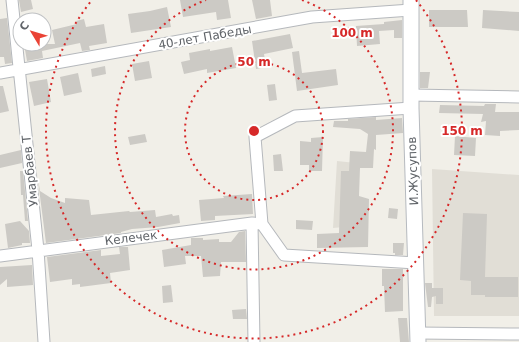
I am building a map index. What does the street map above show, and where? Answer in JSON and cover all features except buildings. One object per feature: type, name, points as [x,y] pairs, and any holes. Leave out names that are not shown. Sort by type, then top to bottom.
[{"type":"street","name":"Умарбаев Т","points":[[12,0],[38,250],[44,342]]},
{"type":"street","name":"40-лет Пабеды","points":[[0,73],[312,17],[411,5]]},
{"type":"street","name":"И.Жусупов","points":[[411,5],[411,102],[418,338]]},
{"type":"street","points":[[254,342],[257,224],[255,138],[295,116],[411,102],[519,97]]},
{"type":"street","points":[[257,224],[284,255],[416,263]]},
{"type":"street","name":"Келечек","points":[[0,256],[38,250],[257,224]]},
{"type":"street","points":[[418,338],[519,334]]},
{"type":"shaded area","points":[[337,161],[356,163],[355,226],[333,228]]},
{"type":"shaded area","points":[[432,169],[519,175],[519,316],[434,316]]}]
